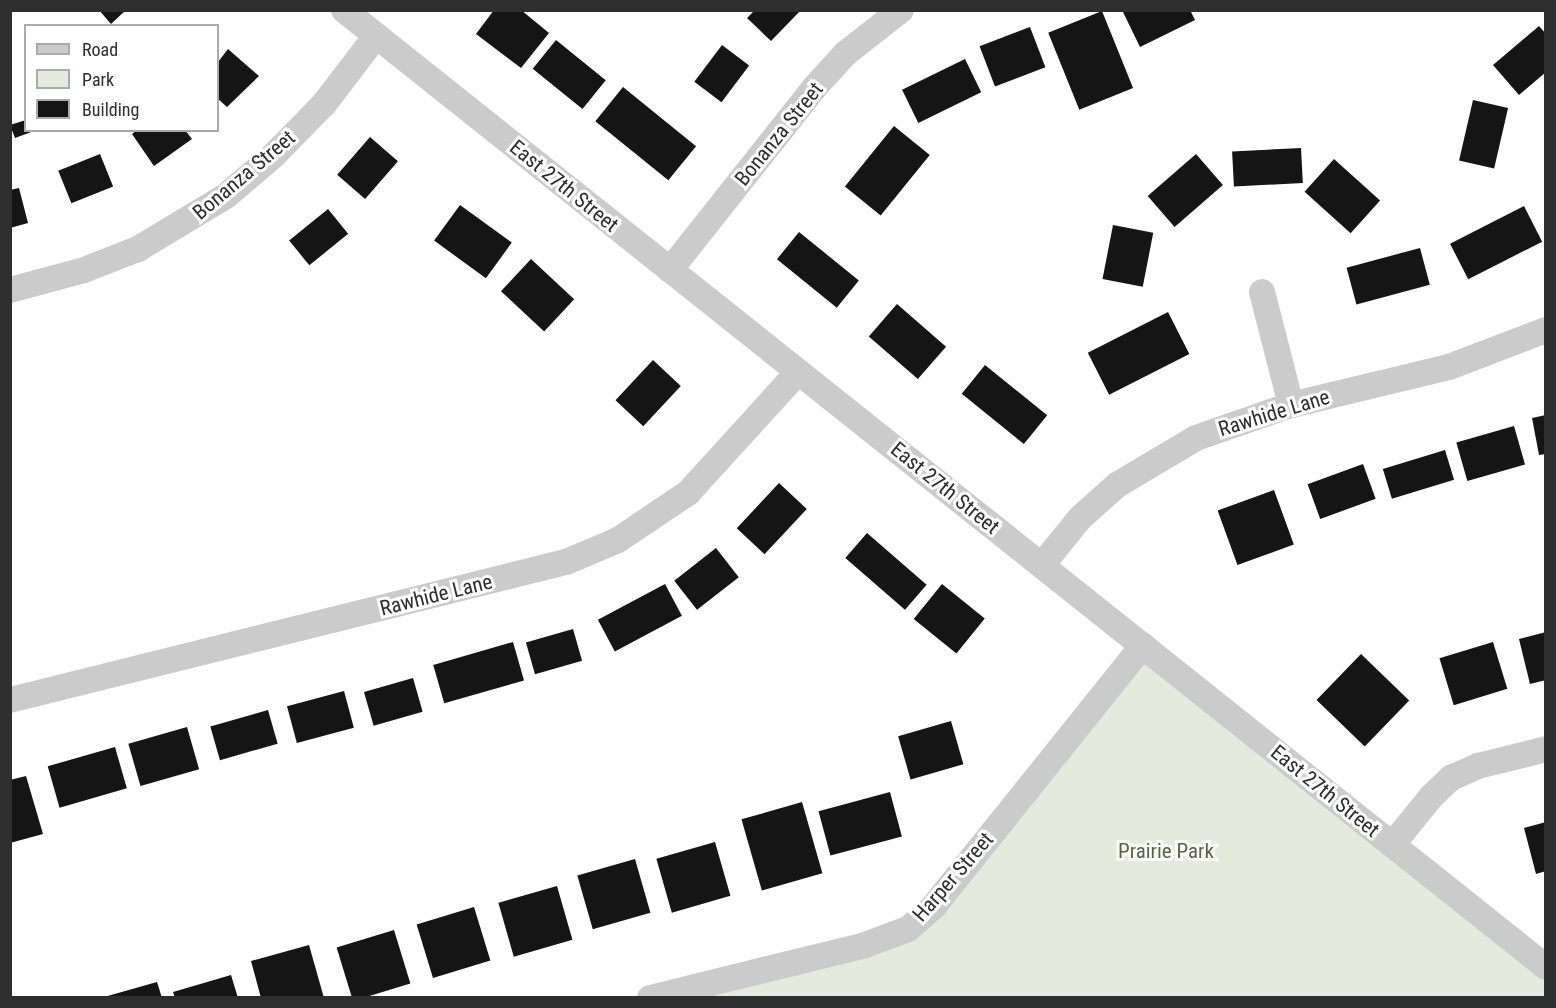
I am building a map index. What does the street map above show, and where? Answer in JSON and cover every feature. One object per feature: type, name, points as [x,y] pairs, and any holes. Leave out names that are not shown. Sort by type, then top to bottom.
[{"type":"street","name":"East 27th Street","points":[[344,10],[1545,967]]},
{"type":"street","name":"Bonanza Street","points":[[670,270],[815,87],[853,47],[901,10]]},
{"type":"street","name":"Bonanza Street","points":[[10,290],[75,273],[138,249],[226,196],[274,155],[324,104],[376,36]]},
{"type":"street","points":[[1262,292],[1291,405]]},
{"type":"street","name":"Rawhide Lane","points":[[1042,565],[1080,518],[1117,485],[1157,459],[1196,438],[1291,405],[1449,367],[1545,330]]},
{"type":"street","name":"Rawhide Lane","points":[[10,700],[566,562],[618,540],[688,493],[798,372]]},
{"type":"street","name":"Harper Street","points":[[650,998],[865,945],[908,929],[934,906],[1143,645]]},
{"type":"street","points":[[1392,845],[1431,796],[1451,778],[1478,766],[1545,749]]},
{"type":"green space","name":"Prairie Park","points":[[1143,645],[1546,967],[1545,998],[650,998],[908,929]]},
{"type":"building","points":[[99,10],[126,10],[111,24]]},
{"type":"building","points":[[494,10],[521,10],[549,33],[521,68],[476,34]]},
{"type":"building","points":[[755,10],[801,10],[771,41],[747,18]]},
{"type":"building","points":[[1125,10],[1190,10],[1195,20],[1140,47],[1123,12]]},
{"type":"building","points":[[1102,11],[1133,88],[1079,110],[1048,33]]},
{"type":"building","points":[[1539,26],[1546,34],[1546,72],[1519,95],[1493,65]]},
{"type":"building","points":[[1030,27],[1045,67],[995,86],[980,46]]},
{"type":"building","points":[[556,40],[606,80],[582,109],[533,69]]},
{"type":"building","points":[[722,45],[749,65],[721,102],[694,82]]},
{"type":"building","points":[[228,49],[259,76],[227,107],[219,100],[219,61]]},
{"type":"building","points":[[965,59],[981,92],[918,123],[902,90]]},
{"type":"building","points":[[623,87],[696,146],[668,180],[595,121]]},
{"type":"building","points":[[1473,100],[1508,108],[1494,169],[1459,160]]},
{"type":"building","points":[[24,121],[24,132],[31,132],[15,138],[10,125]]},
{"type":"building","points":[[894,126],[930,155],[881,216],[845,187]]},
{"type":"building","points":[[134,132],[187,132],[192,139],[154,166],[132,134]]},
{"type":"building","points":[[370,137],[398,161],[365,199],[337,175]]},
{"type":"building","points":[[1301,148],[1303,183],[1234,187],[1232,152]]},
{"type":"building","points":[[100,154],[113,186],[71,203],[58,171]]},
{"type":"building","points":[[1196,154],[1223,185],[1175,227],[1148,196]]},
{"type":"building","points":[[1334,159],[1380,200],[1351,233],[1305,192]]},
{"type":"building","points":[[19,188],[28,223],[10,228],[10,190]]},
{"type":"building","points":[[460,205],[512,243],[486,278],[434,241]]},
{"type":"building","points":[[1524,206],[1542,242],[1468,279],[1450,244]]},
{"type":"building","points":[[328,209],[348,234],[309,265],[289,240]]},
{"type":"building","points":[[1113,225],[1153,233],[1143,287],[1103,279]]},
{"type":"building","points":[[799,232],[859,280],[837,308],[777,259]]},
{"type":"building","points":[[1420,248],[1430,285],[1356,304],[1347,268]]},
{"type":"building","points":[[531,259],[574,299],[544,331],[501,291]]},
{"type":"building","points":[[897,304],[946,347],[918,379],[869,336]]},
{"type":"building","points":[[1168,312],[1189,354],[1109,395],[1088,353]]},
{"type":"building","points":[[653,360],[681,386],[643,426],[615,400]]},
{"type":"building","points":[[985,365],[1047,415],[1024,444],[962,394]]},
{"type":"building","points":[[1546,415],[1546,454],[1539,455],[1532,418]]},
{"type":"building","points":[[1514,426],[1525,464],[1467,481],[1456,443]]},
{"type":"building","points":[[1445,450],[1454,480],[1392,499],[1383,469]]},
{"type":"building","points":[[1363,464],[1376,499],[1320,519],[1308,484]]},
{"type":"building","points":[[779,483],[807,509],[765,554],[737,528]]},
{"type":"building","points":[[1274,490],[1294,545],[1237,565],[1218,511]]},
{"type":"building","points":[[867,533],[927,585],[905,610],[845,558]]},
{"type":"building","points":[[716,548],[739,577],[697,610],[674,581]]},
{"type":"building","points":[[665,584],[682,616],[615,651],[598,620]]},
{"type":"building","points":[[942,584],[985,619],[956,654],[914,619]]},
{"type":"building","points":[[573,629],[582,661],[535,674],[526,643]]},
{"type":"building","points":[[1546,632],[1546,680],[1530,684],[1519,639]]},
{"type":"building","points":[[513,642],[524,680],[444,703],[433,665]]},
{"type":"building","points":[[1493,642],[1507,689],[1454,705],[1439,658]]},
{"type":"building","points":[[1361,654],[1409,701],[1365,747],[1317,700]]},
{"type":"building","points":[[413,678],[423,712],[374,726],[364,692]]},
{"type":"building","points":[[344,691],[354,728],[297,743],[287,706]]},
{"type":"building","points":[[268,710],[278,744],[220,760],[210,727]]},
{"type":"building","points":[[951,721],[963,764],[911,779],[898,736]]},
{"type":"building","points":[[187,727],[199,769],[140,786],[128,744]]},
{"type":"building","points":[[115,747],[127,788],[60,808],[48,766]]},
{"type":"building","points":[[26,776],[43,834],[10,843],[10,780]]},
{"type":"building","points":[[890,792],[902,836],[830,856],[819,811]]},
{"type":"building","points":[[802,802],[822,873],[762,890],[741,819]]},
{"type":"building","points":[[1546,822],[1546,871],[1536,874],[1524,828]]},
{"type":"building","points":[[715,842],[730,896],[672,913],[656,859]]},
{"type":"building","points":[[635,859],[650,913],[593,929],[577,876]]},
{"type":"building","points":[[557,886],[572,940],[514,957],[498,903]]},
{"type":"building","points":[[474,907],[490,961],[433,978],[417,925]]},
{"type":"building","points":[[394,930],[410,984],[363,998],[352,998],[337,948]]},
{"type":"building","points":[[309,945],[324,998],[261,998],[251,961]]},
{"type":"building","points":[[231,975],[238,998],[175,998],[173,992]]},
{"type":"building","points":[[157,982],[162,998],[104,998],[104,997]]}]
